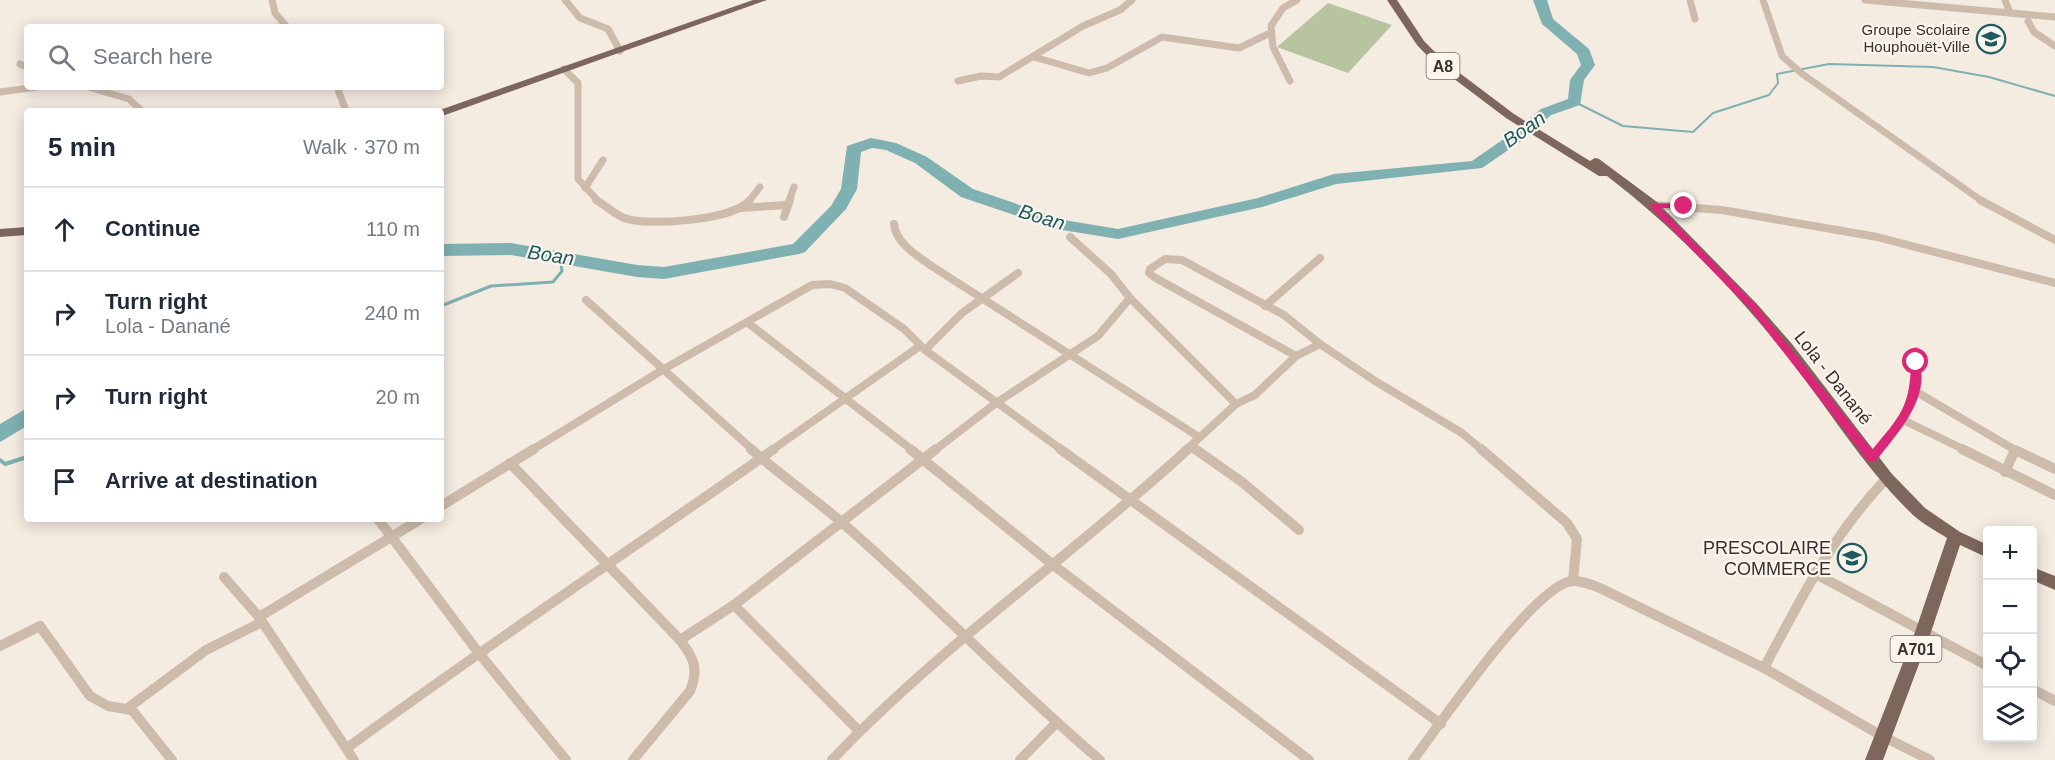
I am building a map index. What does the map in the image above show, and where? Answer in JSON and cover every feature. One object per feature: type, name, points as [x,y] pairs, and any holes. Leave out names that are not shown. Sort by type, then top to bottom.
[{"type":"main road","points":[[444,112],[762,0]]},
{"type":"main road","name":"Lola - Danané","points":[[1392,0],[1420,43],[1437,60],[1510,116],[1653,205],[1753,307],[1887,478],[1920,512],[1954,536]]},
{"type":"main road","name":"Lola - Danané","points":[[1595,161],[1631,190]]},
{"type":"main road","points":[[0,233],[24,231]]},
{"type":"main road","name":"A8","points":[[1954,536],[1983,550]]},
{"type":"main road","name":"A701","points":[[1874,760],[1923,632],[1954,536]]},
{"type":"main road","points":[[2037,575],[2055,583]]},
{"type":"street","points":[[272,0],[275,13],[284,24]]},
{"type":"street","points":[[565,0],[573,11],[587,22],[608,29],[620,51]]},
{"type":"street","points":[[958,81],[981,76],[999,77],[1083,26],[1120,10],[1132,0]]},
{"type":"street","points":[[1290,81],[1274,53],[1268,34],[1272,21],[1297,0]]},
{"type":"street","points":[[1690,0],[1695,19]]},
{"type":"street","points":[[1763,0],[1778,48],[1791,65],[1990,207],[2055,240]]},
{"type":"street","points":[[1865,0],[2010,13],[2026,18],[2055,17]]},
{"type":"street","points":[[2005,0],[2010,13]]},
{"type":"street","points":[[2019,25],[2026,18]]},
{"type":"street","points":[[2026,18],[2034,32],[2055,46]]},
{"type":"street","points":[[1034,57],[1089,73],[1107,68],[1162,37],[1239,48],[1268,34]]},
{"type":"street","points":[[564,69],[578,83],[580,111],[576,173],[592,197],[628,220],[689,220],[740,208],[786,205]]},
{"type":"street","points":[[0,92],[24,86]]},
{"type":"street","points":[[98,90],[129,99],[140,108]]},
{"type":"street","points":[[338,90],[345,108]]},
{"type":"street","points":[[585,188],[603,160]]},
{"type":"street","points":[[740,208],[760,188]]},
{"type":"street","points":[[784,217],[786,205],[794,188]]},
{"type":"street","points":[[1653,205],[1722,210],[1876,237],[2055,283]]},
{"type":"street","points":[[894,224],[895,233],[908,248],[981,300],[1199,437]]},
{"type":"street","points":[[1070,237],[1111,274],[1130,298],[1236,404]]},
{"type":"street","points":[[1296,356],[1266,337],[1154,277],[1149,271],[1165,258],[1177,258],[1284,315],[1320,344],[1375,381],[1462,433],[1567,523],[1577,539],[1573,581]]},
{"type":"street","points":[[1265,306],[1320,258]]},
{"type":"street","points":[[347,748],[478,652],[607,567],[846,397],[923,348],[962,313],[1018,273]]},
{"type":"street","points":[[444,504],[664,369],[748,323],[807,287],[837,285],[904,329],[923,348],[1129,501],[1441,724]]},
{"type":"street","points":[[680,640],[734,605],[840,521],[996,403],[1098,336],[1130,298]]},
{"type":"street","points":[[586,300],[760,457],[840,521],[965,635],[1056,723],[1100,760]]},
{"type":"street","points":[[748,323],[846,397],[1052,564],[1309,760]]},
{"type":"street","points":[[832,760],[858,731],[965,635],[1129,501],[1236,404],[1255,394],[1296,356],[1320,344]]},
{"type":"street","points":[[1872,458],[1903,420],[1915,391],[1916,351]]},
{"type":"street","points":[[1915,391],[2015,450],[2055,469]]},
{"type":"street","points":[[1903,420],[2055,495]]},
{"type":"street","points":[[1191,446],[1242,482],[1299,530]]},
{"type":"street","points":[[2005,472],[2015,450]]},
{"type":"street","points":[[510,464],[680,640],[695,662],[697,675],[684,699],[641,747],[633,760]]},
{"type":"street","points":[[1764,668],[1814,573],[1860,503],[1887,478]]},
{"type":"street","points":[[380,522],[478,652],[566,760]]},
{"type":"street","points":[[0,646],[40,626],[90,696],[108,706],[128,708],[206,650],[261,619],[416,522]]},
{"type":"street","points":[[1814,573],[1983,663]]},
{"type":"street","points":[[224,577],[261,619],[354,760]]},
{"type":"street","points":[[1413,760],[1539,604],[1552,590],[1573,581],[1600,588],[1764,668],[1882,736],[1930,760]]},
{"type":"street","points":[[734,605],[858,731]]},
{"type":"street","points":[[2037,692],[2055,701]]},
{"type":"street","points":[[128,708],[172,760]]},
{"type":"street","points":[[1020,760],[1056,723]]},
{"type":"green space","points":[[1328,3],[1392,25],[1348,73],[1277,47]]},
{"type":"waterway","name":"Boan","points":[[444,250],[511,249],[637,271],[664,273],[799,248],[838,209],[849,189],[853,149],[871,143],[890,146],[921,160],[967,193],[1062,225],[1118,234],[1262,202],[1334,179],[1476,165],[1514,139],[1546,112],[1575,102],[1577,80],[1588,65],[1584,52],[1547,21],[1540,0]]},
{"type":"waterway","points":[[1575,102],[1623,126],[1693,132],[1713,113],[1769,95],[1778,83],[1777,74],[1829,64],[1933,67],[1989,77],[2055,96]]},
{"type":"waterway","points":[[444,305],[491,286],[553,282],[562,271],[560,257]]},
{"type":"waterway","name":"Boan","points":[[0,434],[24,418]]},
{"type":"waterway","points":[[0,460],[5,464],[24,458]]},
{"type":"place","name":"Groupe Scolaire Houphouët-Ville","points":[[1991,39]]},
{"type":"place","name":"PRESCOLAIRE COMMERCE","points":[[1852,558]]},
{"type":"route","points":[[1684,206],[1653,205],[1753,307],[1787,347],[1872,458],[1908,413],[1915,391],[1916,362]]}]
